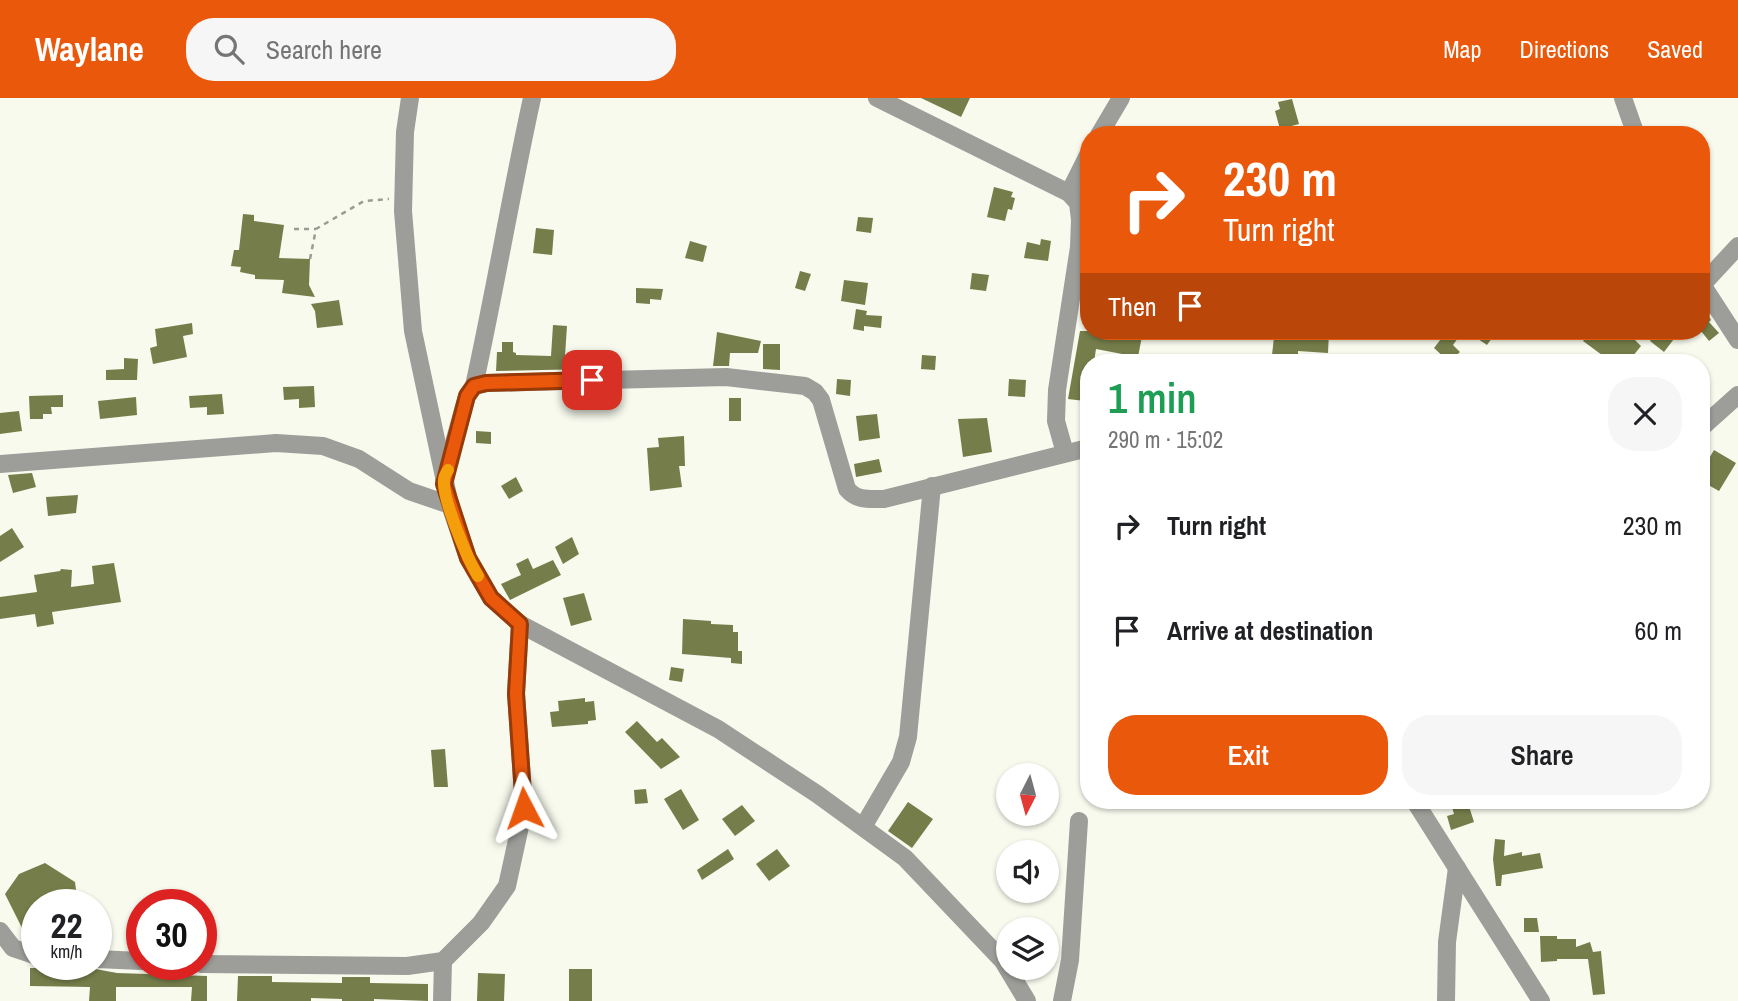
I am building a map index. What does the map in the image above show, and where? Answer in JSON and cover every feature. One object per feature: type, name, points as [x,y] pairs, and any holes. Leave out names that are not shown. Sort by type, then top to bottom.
[{"type":"street","points":[[410,98],[405,132],[404,196],[413,331],[450,505],[468,558],[491,598],[520,624],[718,729],[817,793],[905,858],[1003,961],[1027,1001]]},
{"type":"street","points":[[444,484],[467,396],[474,386],[491,312],[511,191],[532,98]]},
{"type":"street","points":[[877,98],[1069,193],[1078,203],[1079,247],[1056,390],[1056,421],[1065,453]]},
{"type":"street","points":[[1104,126],[1121,98]]},
{"type":"street","points":[[1623,98],[1633,126]]},
{"type":"street","points":[[1069,193],[1080,171]]},
{"type":"street","points":[[1710,276],[1738,246]]},
{"type":"street","points":[[1710,296],[1738,340]]},
{"type":"street","points":[[474,386],[486,383],[726,377],[805,386],[816,392],[821,400],[847,489],[854,497],[867,499],[884,499],[1080,450]]},
{"type":"street","points":[[1710,420],[1738,395]]},
{"type":"street","points":[[0,464],[276,443],[323,446],[359,459],[409,491],[450,505]]},
{"type":"street","points":[[863,827],[901,762],[908,737],[932,486]]},
{"type":"street","points":[[217,964],[407,966],[443,961],[481,923],[507,886],[524,808],[516,694],[520,624]]},
{"type":"street","points":[[1420,809],[1541,1001]]},
{"type":"street","points":[[1062,1001],[1070,960],[1079,821]]},
{"type":"street","points":[[1446,1001],[1447,942],[1457,868]]},
{"type":"street","points":[[0,930],[13,948],[21,951]]},
{"type":"street","points":[[442,1001],[443,961]]},
{"type":"path","points":[[294,229],[316,229],[364,201],[404,196]]},
{"type":"path","points":[[310,259],[316,229]]},
{"type":"building","points":[[921,98],[970,98],[961,117]]},
{"type":"building","points":[[1292,99],[1299,124],[1279,126],[1275,111],[1280,109],[1278,102]]},
{"type":"building","points":[[994,187],[1013,192],[1011,197],[1015,198],[1005,221],[987,217]]},
{"type":"building","points":[[243,214],[254,215],[254,221],[284,225],[279,258],[310,259],[309,285],[315,297],[282,293],[284,280],[255,279],[255,275],[240,272],[241,267],[231,266],[234,250],[239,250]]},
{"type":"building","points":[[858,217],[873,218],[871,233],[856,231]]},
{"type":"building","points":[[536,228],[554,230],[552,255],[533,253]]},
{"type":"building","points":[[1041,239],[1051,241],[1048,261],[1024,258],[1027,242],[1040,245]]},
{"type":"building","points":[[690,241],[707,246],[703,262],[685,258]]},
{"type":"building","points":[[800,271],[811,274],[805,291],[795,288]]},
{"type":"building","points":[[972,273],[989,275],[986,291],[970,289]]},
{"type":"building","points":[[844,280],[868,283],[865,305],[841,301]]},
{"type":"building","points":[[636,288],[663,289],[661,300],[650,299],[650,304],[636,303]]},
{"type":"building","points":[[339,300],[343,325],[317,328],[315,311],[311,304]]},
{"type":"building","points":[[856,309],[867,311],[866,315],[882,316],[881,328],[864,326],[864,331],[853,329]]},
{"type":"building","points":[[192,323],[193,334],[183,336],[187,357],[153,364],[150,348],[157,346],[155,329]]},
{"type":"building","points":[[1710,323],[1719,333],[1710,340]]},
{"type":"building","points":[[553,325],[567,326],[565,356],[592,361],[589,369],[496,371],[497,352],[502,352],[502,342],[513,342],[513,352],[516,355],[551,356]]},
{"type":"building","points":[[1080,331],[1080,340],[1141,340],[1139,354],[1096,349],[1095,354],[1080,354],[1080,400],[1068,399]]},
{"type":"building","points":[[717,332],[761,341],[758,353],[730,353],[729,366],[713,366]]},
{"type":"building","points":[[1274,340],[1329,340],[1328,353],[1298,351],[1298,354],[1272,354]]},
{"type":"building","points":[[1440,340],[1457,340],[1453,345],[1460,352],[1440,354],[1434,348]]},
{"type":"building","points":[[1635,340],[1641,346],[1634,354],[1601,354],[1583,341]]},
{"type":"building","points":[[1651,340],[1673,340],[1664,352]]},
{"type":"building","points":[[763,344],[780,344],[780,370],[763,369]]},
{"type":"building","points":[[922,355],[936,356],[935,370],[921,369]]},
{"type":"building","points":[[124,358],[138,359],[137,380],[106,380],[106,370],[124,369]]},
{"type":"building","points":[[837,379],[851,380],[850,396],[836,394]]},
{"type":"building","points":[[1009,379],[1026,380],[1025,397],[1008,396]]},
{"type":"building","points":[[314,386],[315,407],[299,408],[299,399],[284,400],[283,387]]},
{"type":"building","points":[[222,394],[224,414],[207,415],[207,407],[190,408],[189,396]]},
{"type":"building","points":[[63,395],[63,407],[51,407],[52,414],[43,414],[43,419],[30,419],[29,396]]},
{"type":"building","points":[[136,397],[137,415],[100,419],[98,401]]},
{"type":"building","points":[[729,398],[741,398],[741,421],[729,421]]},
{"type":"building","points":[[19,411],[22,431],[0,434],[0,413]]},
{"type":"building","points":[[877,414],[880,438],[859,441],[856,416]]},
{"type":"building","points":[[987,418],[992,452],[963,457],[958,419]]},
{"type":"building","points":[[476,431],[491,432],[491,444],[476,443]]},
{"type":"building","points":[[684,436],[685,466],[679,466],[682,487],[650,491],[647,448],[659,447],[658,438]]},
{"type":"building","points":[[1714,450],[1736,463],[1719,491],[1710,486],[1710,457]]},
{"type":"building","points":[[879,459],[882,472],[856,477],[854,464]]},
{"type":"building","points":[[32,473],[36,487],[13,493],[8,475]]},
{"type":"building","points":[[516,477],[523,491],[509,499],[501,486]]},
{"type":"building","points":[[78,495],[76,513],[48,516],[46,497]]},
{"type":"building","points":[[12,528],[24,547],[0,562],[0,536]]},
{"type":"building","points":[[572,537],[579,554],[563,564],[555,547]]},
{"type":"building","points":[[528,558],[533,569],[553,560],[561,575],[510,600],[501,584],[521,575],[516,564]]},
{"type":"building","points":[[114,563],[121,602],[52,612],[54,624],[37,627],[35,614],[0,619],[0,597],[37,592],[34,575],[61,569],[72,570],[71,587],[94,584],[92,566]]},
{"type":"building","points":[[584,593],[592,620],[571,626],[563,598]]},
{"type":"building","points":[[683,619],[733,625],[733,632],[738,632],[738,651],[742,651],[742,664],[731,663],[731,658],[682,654]]},
{"type":"building","points":[[671,667],[684,669],[682,682],[669,680]]},
{"type":"building","points":[[585,698],[585,702],[594,701],[596,720],[588,721],[588,724],[552,727],[550,712],[559,711],[558,701]]},
{"type":"building","points":[[637,721],[657,742],[662,738],[680,757],[661,769],[625,732]]},
{"type":"building","points":[[445,749],[448,787],[434,787],[431,750]]},
{"type":"building","points":[[646,789],[648,803],[635,804],[634,790]]},
{"type":"building","points":[[681,789],[699,820],[683,830],[664,799]]},
{"type":"building","points":[[908,802],[933,819],[912,848],[888,831]]},
{"type":"building","points":[[742,805],[755,821],[735,836],[722,819]]},
{"type":"building","points":[[1453,809],[1470,809],[1474,822],[1451,830],[1447,816],[1454,814]]},
{"type":"building","points":[[1495,839],[1505,840],[1504,856],[1522,852],[1522,856],[1540,853],[1543,868],[1502,875],[1501,886],[1496,886],[1493,859]]},
{"type":"building","points":[[728,849],[734,859],[702,880],[697,870]]},
{"type":"building","points":[[777,849],[790,866],[769,881],[756,864]]},
{"type":"building","points":[[45,863],[75,882],[76,889],[21,889],[21,926],[5,894],[19,874]]},
{"type":"building","points":[[1524,918],[1537,918],[1539,932],[1524,932]]},
{"type":"building","points":[[1540,936],[1576,939],[1576,947],[1590,942],[1593,952],[1601,951],[1605,994],[1593,995],[1588,959],[1541,962]]},
{"type":"building","points":[[569,969],[592,969],[592,1001],[569,1001]]},
{"type":"building","points":[[112,972],[126,973],[126,980],[207,980],[207,1001],[191,1001],[192,987],[116,987],[116,1001],[89,1001],[90,987],[30,986],[30,980],[112,980]]},
{"type":"building","points":[[478,973],[505,974],[504,1001],[477,1001]]},
{"type":"building","points":[[238,976],[272,976],[272,982],[342,983],[342,977],[370,977],[370,983],[428,984],[428,1001],[342,1001],[311,998],[311,1001],[237,1001]]},
{"type":"slow traffic","points":[[448,470],[444,484],[468,558],[478,576]]},
{"type":"route","points":[[524,808],[516,694],[520,624],[491,598],[468,558],[444,481],[467,396],[474,386],[486,383],[592,380]]}]
